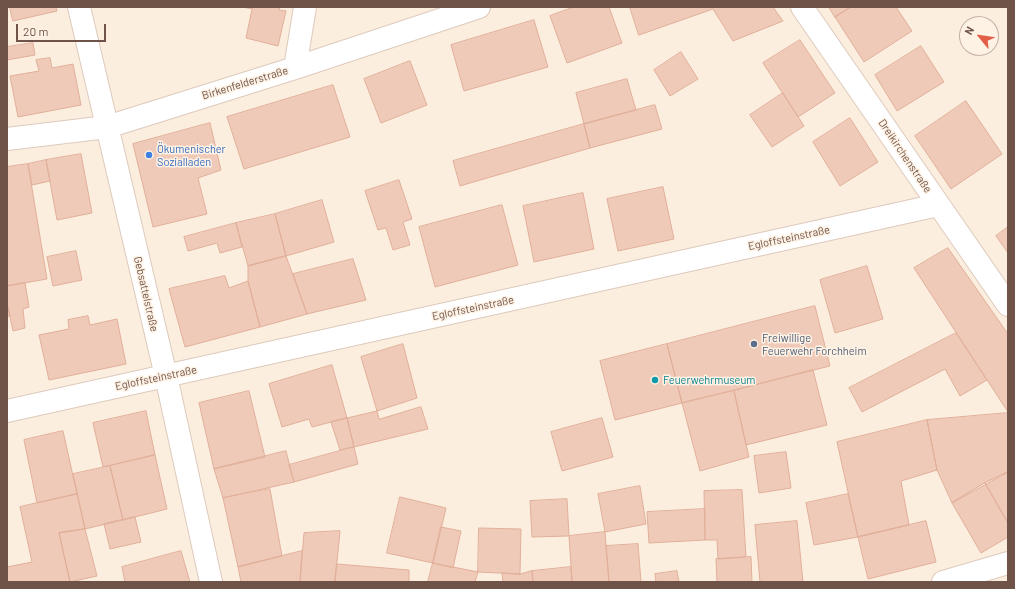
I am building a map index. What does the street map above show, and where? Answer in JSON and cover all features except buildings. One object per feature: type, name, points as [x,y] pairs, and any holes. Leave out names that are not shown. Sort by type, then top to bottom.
[{"type":"street","name":"Gebsattelstraße","points":[[79,7],[166,376],[211,582]]},
{"type":"street","points":[[295,68],[305,7]]},
{"type":"street","name":"Birkenfelderstraße","points":[[7,139],[107,126],[295,68],[479,7]]},
{"type":"street","name":"Dreikirchenstraße","points":[[802,7],[1008,305]]},
{"type":"street","name":"Egloffsteinstraße","points":[[7,411],[938,205]]},
{"type":"street","points":[[943,582],[1008,563]]},
{"type":"street","points":[[1000,582],[1008,567]]},
{"type":"place","name":"Ökumenischer Sozialladen","points":[[149,155]]},
{"type":"place","name":"Freiwillige Feuerwehr Forchheim","points":[[754,344]]},
{"type":"place","name":"Feuerwehrmuseum","points":[[655,380]]}]
